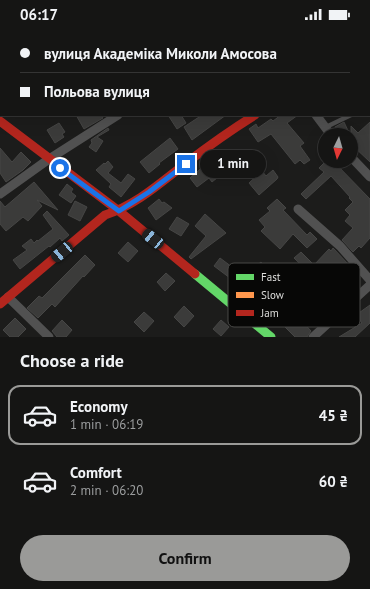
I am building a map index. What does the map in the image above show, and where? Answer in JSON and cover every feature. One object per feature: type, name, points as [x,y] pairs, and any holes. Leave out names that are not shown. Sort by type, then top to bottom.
[{"type":"street","points":[[0,194],[49,159],[116,116]]},
{"type":"street","points":[[0,304],[105,215],[119,211],[149,192],[223,136],[253,116]]},
{"type":"street","points":[[317,116],[326,128]]},
{"type":"street","points":[[0,121],[119,211],[228,301]]},
{"type":"street","points":[[358,164],[370,177]]},
{"type":"street","points":[[298,208],[340,246],[355,263]]},
{"type":"street","points":[[360,269],[370,280]]},
{"type":"street","points":[[360,294],[370,285]]},
{"type":"street","points":[[8,297],[48,337]]},
{"type":"street","points":[[260,327],[272,337]]},
{"type":"street","points":[[313,337],[324,327]]},
{"type":"lane","points":[[332,128],[350,116]]},
{"type":"building","points":[[77,116],[102,116],[103,118],[84,129]]},
{"type":"building","points":[[169,116],[182,116],[186,123],[177,129]]},
{"type":"building","points":[[200,116],[225,116],[192,140],[184,127]]},
{"type":"building","points":[[280,116],[297,116],[287,123],[304,143],[300,146],[310,160],[304,164],[300,160],[295,164],[271,134],[258,142],[249,129],[256,124],[258,128],[271,119],[273,121]]},
{"type":"building","points":[[344,122],[347,128],[335,128]]},
{"type":"building","points":[[370,122],[370,162],[358,151],[358,133]]},
{"type":"building","points":[[59,123],[65,132],[62,134],[64,137],[55,143],[47,130]]},
{"type":"building","points":[[108,128],[109,130],[97,137],[103,141],[96,152],[89,147],[92,143],[91,140]]},
{"type":"building","points":[[170,138],[178,149],[159,163],[160,164],[149,173],[140,162]]},
{"type":"building","points":[[0,148],[12,162],[21,152],[31,162],[23,170],[6,182],[0,173]]},
{"type":"building","points":[[228,152],[235,162],[232,164],[233,165],[212,182],[209,178],[197,187],[190,178],[213,158],[215,161]]},
{"type":"building","points":[[108,161],[113,167],[108,173],[121,183],[128,174],[135,179],[121,197],[109,187],[111,184],[96,170]]},
{"type":"building","points":[[319,168],[340,168],[370,199],[370,238],[361,248],[359,246],[353,252],[342,240],[353,228],[345,221],[350,215],[345,210],[353,202],[349,198],[350,197],[331,176],[306,199],[301,194],[324,172]]},
{"type":"building","points":[[273,170],[278,177],[277,179],[259,195],[249,183],[262,171],[266,176]]},
{"type":"building","points":[[34,182],[58,210],[37,200],[42,206],[28,221],[23,217],[6,231],[0,224],[0,201],[5,207]]},
{"type":"building","points":[[67,184],[73,189],[71,192],[76,196],[71,203],[59,195]]},
{"type":"building","points":[[159,199],[162,203],[164,202],[172,208],[156,220],[148,208]]},
{"type":"building","points":[[277,199],[286,208],[283,210],[307,235],[310,232],[317,239],[307,248],[293,234],[280,249],[261,231],[265,227],[259,220],[270,211],[267,208]]},
{"type":"building","points":[[75,201],[87,207],[80,221],[68,215]]},
{"type":"building","points":[[47,211],[69,235],[62,241],[60,238],[20,269],[13,260],[27,250],[22,246],[31,239],[34,243],[37,240],[38,241],[53,229],[43,215]]},
{"type":"building","points":[[205,214],[226,233],[191,259],[189,257],[206,236],[195,226]]},
{"type":"building","points":[[177,217],[189,224],[181,236],[169,229]]},
{"type":"building","points":[[128,242],[138,251],[128,262],[118,253]]},
{"type":"building","points":[[333,248],[347,263],[316,263],[329,249],[331,251]]},
{"type":"building","points":[[301,252],[312,263],[299,263],[294,258]]},
{"type":"building","points":[[85,255],[95,265],[55,307],[52,304],[38,318],[27,308],[39,296],[42,298]]},
{"type":"building","points":[[220,258],[228,264],[228,276],[214,266]]},
{"type":"building","points":[[166,273],[175,281],[165,291],[157,282]]},
{"type":"building","points":[[370,305],[370,323],[355,337],[339,337],[355,327],[360,327],[360,324],[362,323],[360,320],[360,312]]},
{"type":"building","points":[[184,306],[194,316],[184,327],[174,317]]},
{"type":"building","points":[[144,312],[154,321],[144,332],[134,322]]},
{"type":"building","points":[[15,318],[26,329],[18,337],[10,337],[3,330]]},
{"type":"building","points":[[62,320],[72,330],[66,337],[57,337],[52,331]]},
{"type":"building","points":[[221,320],[229,327],[221,336],[213,329]]},
{"type":"building","points":[[285,327],[307,327],[311,331],[307,337],[295,337]]},
{"type":"traffic: fast","points":[[195,274],[228,301]]},
{"type":"traffic: fast","points":[[259,327],[271,337]]},
{"type":"traffic: jam","points":[[0,304],[105,215],[137,200],[210,145],[254,116]]},
{"type":"traffic: jam","points":[[0,121],[119,211],[195,274]]},
{"type":"route","points":[[60,168],[119,211],[149,192],[186,164]]}]
